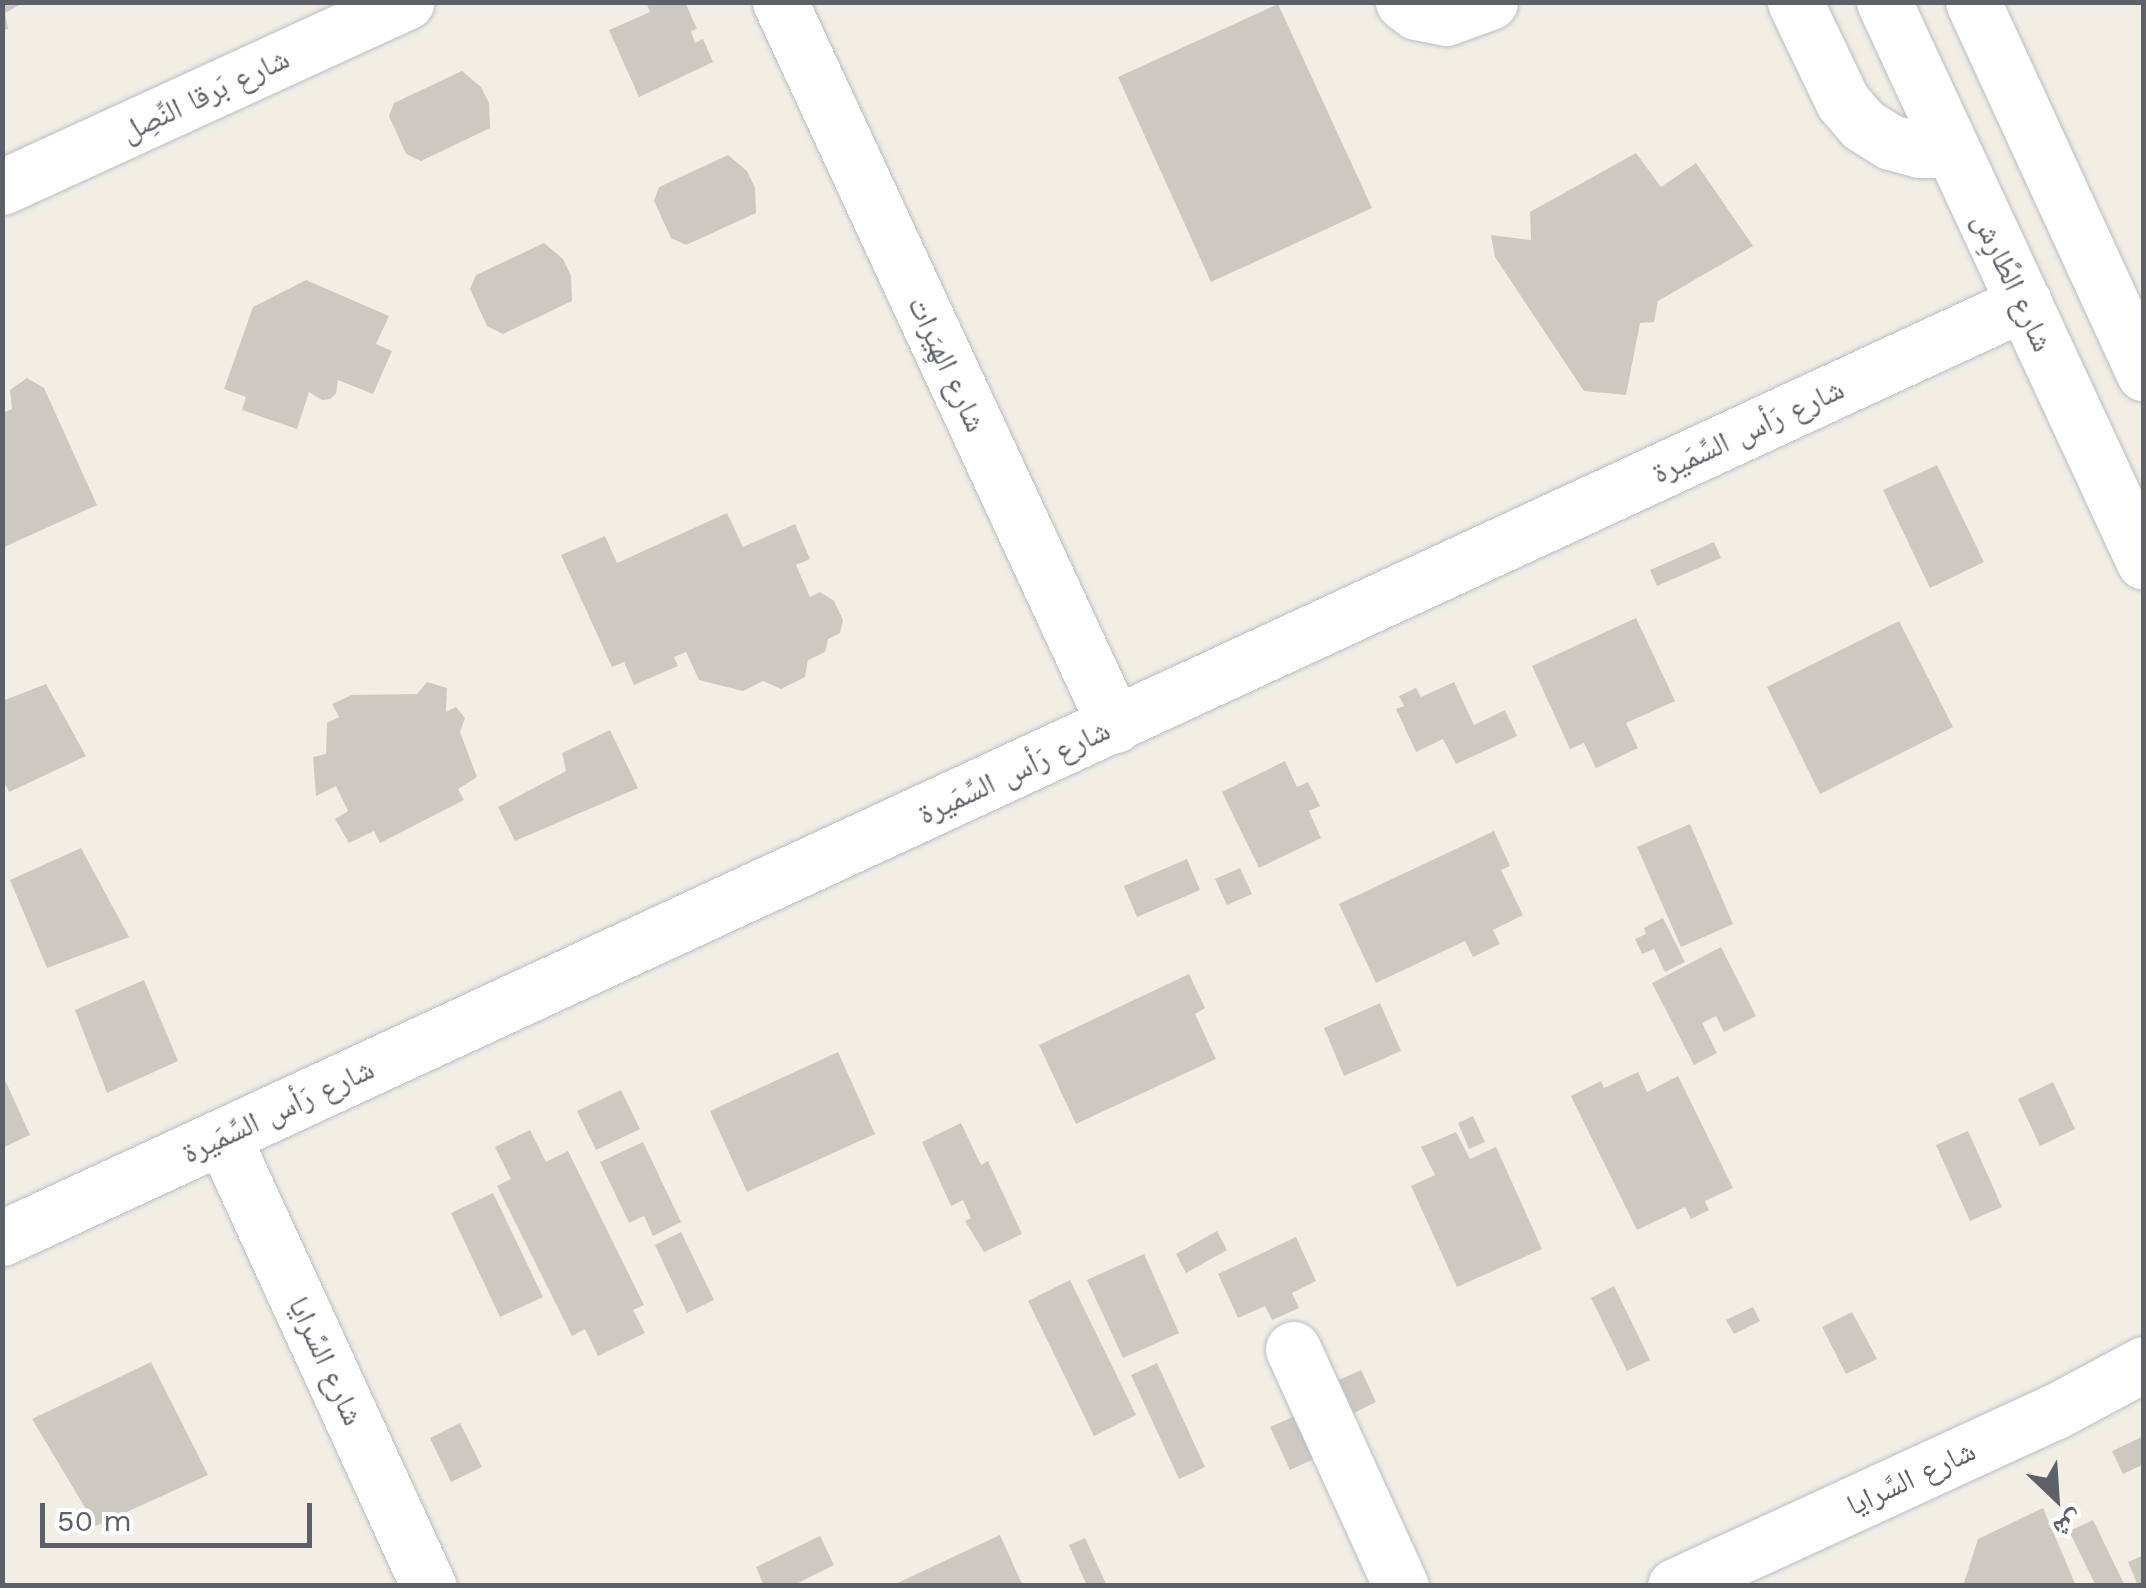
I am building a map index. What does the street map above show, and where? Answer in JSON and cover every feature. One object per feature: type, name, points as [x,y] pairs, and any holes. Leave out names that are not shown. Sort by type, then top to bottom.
[{"type":"street","name":"شارع بَرقا النِّصِل","points":[[2,187],[407,2]]},
{"type":"street","name":"شارع الهِيَرات","points":[[780,2],[1114,726]]},
{"type":"street","points":[[1403,2],[1416,12],[1446,18],[1490,2]]},
{"type":"street","points":[[1795,2],[1843,102],[1863,125],[1890,142],[1920,150],[1951,150]]},
{"type":"street","name":"شارع الطَّارِش","points":[[1884,2],[2144,562]]},
{"type":"street","points":[[1973,2],[2144,374]]},
{"type":"street","name":"شارع رَأس السِّمَيرة","points":[[2,1238],[2024,303]]},
{"type":"street","name":"شارع السَّرايا","points":[[223,1137],[428,1586]]},
{"type":"street","points":[[1293,1349],[1401,1586]]},
{"type":"street","name":"شارع السَّرايا","points":[[1675,1586],[2054,1412],[2144,1364]]},
{"type":"building","points":[[2,2],[25,2],[5,13],[8,29],[2,31]]},
{"type":"building","points":[[646,2],[685,2],[697,29],[691,31],[695,43],[703,39],[713,62],[639,97],[609,30],[650,12]]},
{"type":"building","points":[[1278,4],[1372,208],[1211,282],[1118,77]]},
{"type":"building","points":[[462,71],[481,87],[489,103],[490,128],[421,161],[406,154],[389,116],[394,103]]},
{"type":"building","points":[[1636,153],[1661,187],[1696,163],[1753,246],[1658,301],[1654,322],[1640,323],[1626,395],[1584,391],[1495,257],[1491,235],[1531,240],[1530,212]]},
{"type":"building","points":[[728,155],[747,171],[755,188],[756,213],[686,245],[671,238],[654,201],[659,187]]},
{"type":"building","points":[[544,243],[563,259],[571,276],[572,301],[503,334],[487,326],[470,289],[476,275]]},
{"type":"building","points":[[306,280],[389,316],[376,344],[392,351],[373,394],[338,380],[336,394],[330,399],[322,400],[309,392],[297,429],[242,410],[246,397],[224,389],[253,307]]},
{"type":"building","points":[[27,378],[44,388],[97,505],[2,548],[2,413],[12,409],[10,390]]},
{"type":"building","points":[[1937,465],[1984,562],[1930,588],[1883,490]]},
{"type":"building","points":[[727,513],[743,547],[795,524],[810,559],[796,565],[810,597],[820,592],[834,601],[843,620],[840,633],[828,639],[825,652],[808,660],[805,677],[781,689],[763,681],[743,691],[699,680],[686,652],[674,657],[678,666],[634,685],[624,662],[612,667],[561,555],[605,536],[617,563]]},
{"type":"building","points":[[1714,542],[1721,558],[1657,586],[1650,570]]},
{"type":"building","points":[[1636,618],[1675,701],[1626,723],[1638,748],[1596,768],[1584,743],[1570,749],[1532,666]]},
{"type":"building","points":[[1899,621],[1953,727],[1820,794],[1767,687]]},
{"type":"building","points":[[427,682],[447,688],[446,712],[456,707],[465,718],[460,732],[477,777],[458,789],[464,800],[380,843],[374,831],[349,843],[335,819],[348,811],[336,786],[316,796],[313,757],[326,754],[327,723],[339,717],[332,704],[352,695],[417,694]]},
{"type":"building","points":[[1454,682],[1474,725],[1505,710],[1517,736],[1456,764],[1443,739],[1416,752],[1396,709],[1404,706],[1399,696],[1416,688],[1421,697]]},
{"type":"building","points":[[46,684],[86,756],[9,792],[2,777],[2,701]]},
{"type":"building","points":[[610,730],[638,788],[515,841],[498,807],[566,771],[562,753]]},
{"type":"building","points":[[1285,761],[1297,787],[1308,782],[1320,806],[1309,811],[1321,838],[1259,868],[1222,792]]},
{"type":"building","points":[[1690,824],[1733,924],[1681,947],[1637,847]]},
{"type":"building","points":[[1494,831],[1510,866],[1501,870],[1523,915],[1493,930],[1500,944],[1473,957],[1465,941],[1376,983],[1339,904]]},
{"type":"building","points":[[81,848],[129,937],[47,968],[10,880]]},
{"type":"building","points":[[1187,859],[1200,890],[1137,917],[1124,886]]},
{"type":"building","points":[[1240,868],[1252,894],[1227,905],[1215,879]]},
{"type":"building","points":[[1663,918],[1685,962],[1665,972],[1654,949],[1642,954],[1635,939],[1646,934],[1644,928]]},
{"type":"building","points":[[1721,947],[1756,1016],[1724,1032],[1716,1016],[1702,1023],[1717,1053],[1694,1065],[1652,983]]},
{"type":"building","points":[[1189,974],[1205,1008],[1195,1014],[1216,1059],[1076,1124],[1039,1045]]},
{"type":"building","points":[[144,980],[178,1061],[107,1093],[75,1010]]},
{"type":"building","points":[[1380,1003],[1401,1051],[1344,1076],[1324,1028]]},
{"type":"building","points":[[838,1052],[875,1134],[747,1192],[710,1111]]},
{"type":"building","points":[[1638,1072],[1647,1092],[1678,1076],[1733,1188],[1705,1201],[1709,1210],[1691,1219],[1685,1207],[1637,1230],[1571,1096],[1601,1081],[1604,1088]]},
{"type":"building","points":[[5,1080],[30,1135],[2,1148],[2,1081]]},
{"type":"building","points":[[2053,1082],[2075,1129],[2040,1146],[2018,1099]]},
{"type":"building","points":[[621,1090],[640,1129],[596,1150],[577,1111]]},
{"type":"building","points":[[1473,1116],[1485,1142],[1469,1149],[1458,1123]]},
{"type":"building","points":[[961,1123],[981,1165],[988,1161],[1022,1234],[984,1252],[965,1221],[971,1218],[963,1200],[951,1206],[922,1142]]},
{"type":"building","points":[[530,1130],[546,1162],[568,1151],[644,1305],[633,1310],[645,1333],[598,1356],[585,1329],[572,1336],[497,1186],[511,1179],[495,1147]]},
{"type":"building","points":[[1968,1131],[2002,1207],[1970,1221],[1936,1145]]},
{"type":"building","points":[[1456,1132],[1470,1159],[1496,1147],[1542,1249],[1457,1287],[1411,1186],[1435,1175],[1421,1147]]},
{"type":"building","points":[[643,1142],[681,1222],[653,1236],[644,1216],[629,1223],[600,1162]]},
{"type":"building","points":[[493,1193],[543,1297],[500,1317],[451,1213]]},
{"type":"building","points":[[1217,1231],[1227,1250],[1186,1273],[1176,1254]]},
{"type":"building","points":[[681,1232],[714,1300],[687,1313],[655,1245]]},
{"type":"building","points":[[1296,1237],[1316,1281],[1292,1293],[1299,1308],[1272,1320],[1265,1306],[1238,1318],[1218,1274]]},
{"type":"building","points":[[1144,1254],[1179,1333],[1123,1358],[1087,1280]]},
{"type":"building","points":[[1070,1280],[1136,1415],[1094,1436],[1028,1301]]},
{"type":"building","points":[[1614,1286],[1650,1360],[1627,1371],[1591,1298]]},
{"type":"building","points":[[1753,1307],[1760,1321],[1734,1334],[1726,1320]]},
{"type":"building","points":[[1852,1312],[1877,1359],[1846,1374],[1822,1327]]},
{"type":"building","points":[[151,1362],[208,1475],[96,1526],[32,1419]]},
{"type":"building","points":[[1157,1363],[1205,1467],[1179,1479],[1131,1375]]},
{"type":"building","points":[[1361,1370],[1376,1402],[1354,1413],[1339,1380]]},
{"type":"building","points":[[1295,1416],[1314,1459],[1290,1470],[1270,1427]]},
{"type":"building","points":[[460,1423],[482,1467],[451,1482],[430,1438]]},
{"type":"building","points":[[2144,1436],[2144,1464],[2123,1474],[2112,1451]]},
{"type":"building","points":[[2043,1508],[2076,1586],[1963,1586],[1978,1539]]},
{"type":"building","points":[[2093,1520],[2124,1584],[2121,1586],[2096,1586],[2069,1531]]},
{"type":"building","points":[[1000,1535],[1023,1586],[891,1586]]},
{"type":"building","points":[[820,1536],[834,1565],[792,1586],[764,1586],[756,1567]]},
{"type":"building","points":[[1085,1538],[1107,1586],[1087,1586],[1069,1545]]},
{"type":"building","points":[[2144,1555],[2144,1586],[2138,1586],[2128,1562]]}]
